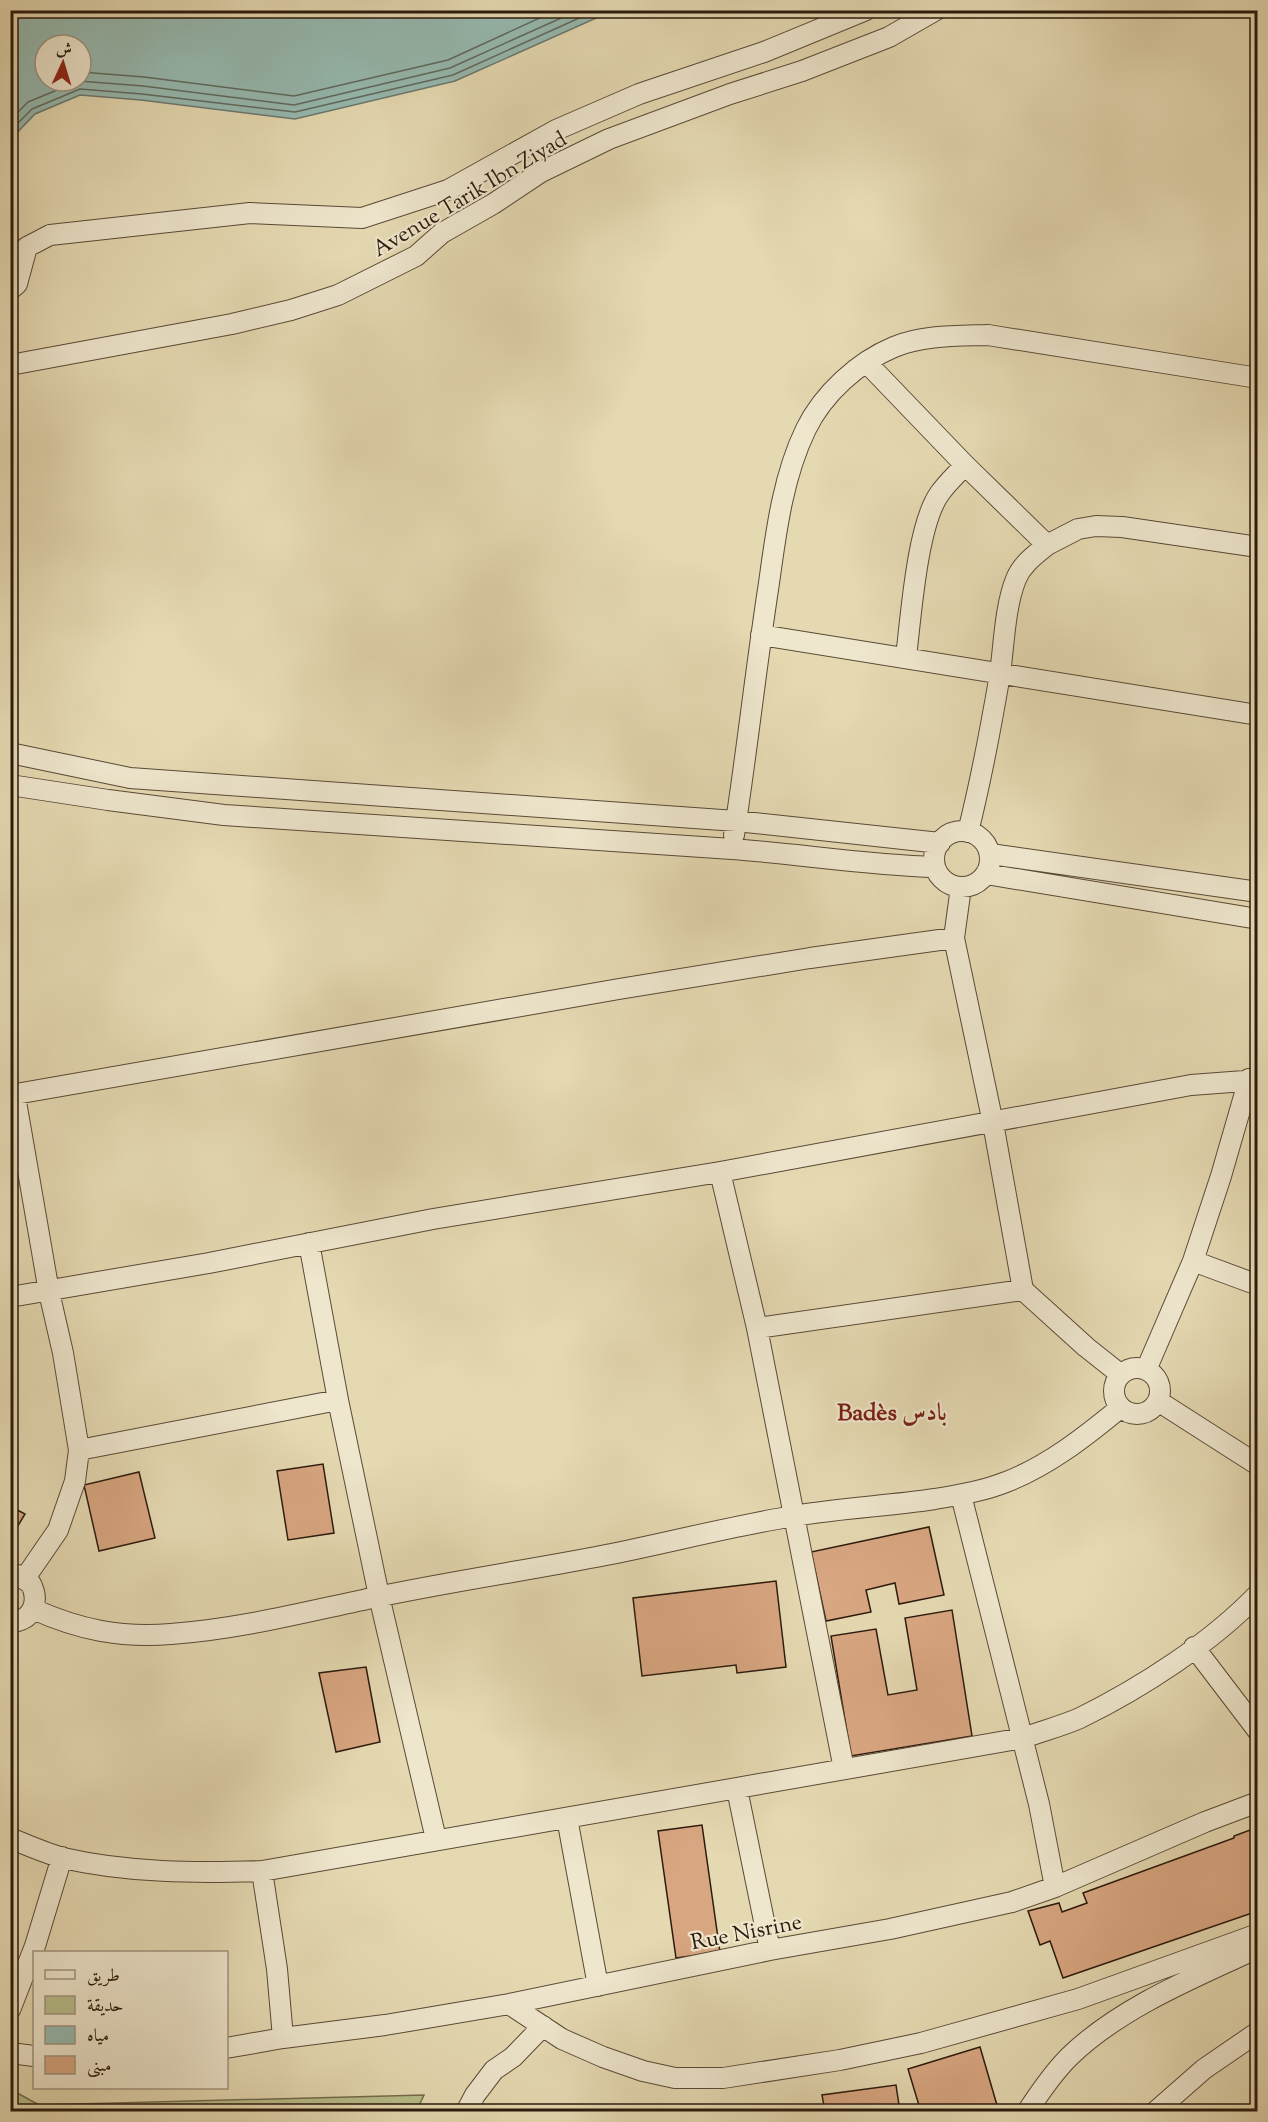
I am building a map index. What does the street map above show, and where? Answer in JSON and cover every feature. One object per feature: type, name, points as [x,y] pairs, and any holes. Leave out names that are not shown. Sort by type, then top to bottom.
[{"type":"street","points":[[10,290],[17,284],[27,247],[50,235],[250,213],[362,219],[448,190],[556,130],[639,94],[764,52],[866,10]]},
{"type":"street","name":"Avenue Tarik Ibn Ziyad","points":[[10,365],[232,324],[291,310],[338,295],[416,256],[442,233],[493,204],[542,172],[609,139],[730,94],[802,71],[889,37],[936,10]]},
{"type":"street","points":[[732,849],[773,556],[793,460],[807,427],[822,405],[845,379],[866,362],[895,346],[952,336],[988,335],[1257,378]]},
{"type":"street","points":[[866,362],[965,465],[1047,545]]},
{"type":"street","points":[[906,657],[920,555],[928,518],[939,494],[965,465]]},
{"type":"street","points":[[968,832],[979,787],[1000,674],[1011,594],[1017,577],[1026,563],[1047,545],[1078,529],[1096,526],[1122,526],[1257,547]]},
{"type":"street","points":[[761,634],[1257,715]]},
{"type":"street","points":[[10,753],[130,778],[736,821],[940,843]]},
{"type":"street","points":[[10,785],[224,815],[732,849],[902,866],[935,867]]},
{"type":"street","points":[[957,832],[968,832],[982,840],[990,854],[990,864],[986,874],[976,884],[961,888],[940,877],[935,867],[935,850],[947,836],[957,832]]},
{"type":"street","points":[[990,854],[1257,892]]},
{"type":"street","points":[[986,874],[1257,919]]},
{"type":"street","points":[[961,888],[954,938],[993,1123],[1023,1290],[1086,1347],[1120,1374]]},
{"type":"street","points":[[10,1622],[23,1620],[33,1609],[36,1600],[35,1591],[31,1584],[18,1577],[58,1530],[75,1481],[80,1450],[13,1096],[607,991],[810,958],[954,938]]},
{"type":"street","points":[[10,1298],[433,1219],[720,1172],[1191,1085],[1253,1080],[1192,1262],[1146,1370]]},
{"type":"street","points":[[720,1172],[757,1328],[844,1769]]},
{"type":"street","points":[[309,1243],[338,1400],[379,1596],[436,1839]]},
{"type":"street","points":[[1192,1262],[1257,1285]]},
{"type":"street","points":[[757,1328],[1023,1290]]},
{"type":"street","points":[[1128,1369],[1146,1370],[1154,1375],[1159,1383],[1158,1401],[1145,1413],[1136,1415],[1127,1413],[1115,1400],[1113,1391],[1115,1382],[1120,1374],[1128,1369]]},
{"type":"street","points":[[80,1450],[338,1400]]},
{"type":"street","points":[[1158,1401],[1257,1465]]},
{"type":"street","points":[[33,1609],[89,1630],[122,1635],[170,1634],[227,1628],[379,1596],[605,1555],[794,1516],[960,1495],[1006,1483],[1037,1467],[1090,1432],[1120,1408]]},
{"type":"street","points":[[960,1495],[1039,1804],[1055,1887]]},
{"type":"street","points":[[10,1838],[62,1857],[136,1869],[199,1873],[262,1871],[1023,1738],[1078,1719],[1151,1677],[1236,1617],[1257,1594]]},
{"type":"street","points":[[1194,1647],[1257,1731]]},
{"type":"street","points":[[737,1789],[770,1950]]},
{"type":"street","name":"Rue Nisrine","points":[[228,2048],[509,2004],[770,1950],[954,1916],[1012,1902],[1055,1887],[1257,1802]]},
{"type":"street","points":[[567,1818],[598,1986]]},
{"type":"street","points":[[33,1951],[62,1857]]},
{"type":"street","points":[[262,1871],[277,1969],[283,2038]]},
{"type":"street","points":[[509,2004],[562,2039],[643,2071],[695,2079],[759,2074],[921,2043],[1077,1999],[1257,1934]]},
{"type":"street","points":[[1027,2112],[1048,2081],[1070,2056],[1105,2028],[1148,2002],[1257,1948]]},
{"type":"street","points":[[10,2010],[33,1951]]},
{"type":"street","points":[[466,2112],[475,2094],[494,2070],[513,2057],[543,2026]]},
{"type":"street","points":[[1155,2112],[1204,2069],[1257,2032]]},
{"type":"street","points":[[10,2053],[33,2056]]},
{"type":"green space","points":[[10,2089],[39,2105],[424,2095],[416,2112],[11,2112]]},
{"type":"water","points":[[11,10],[612,10],[455,81],[295,119],[80,95],[35,114],[11,139]]},
{"type":"building","points":[[323,1464],[334,1533],[288,1540],[277,1471]]},
{"type":"building","points":[[139,1472],[155,1538],[99,1551],[84,1485]]},
{"type":"building","points":[[10,1506],[25,1514],[10,1539]]},
{"type":"building","points":[[929,1527],[944,1595],[899,1604],[895,1583],[866,1590],[871,1612],[826,1621],[811,1552]]},
{"type":"building","points":[[776,1581],[786,1667],[737,1673],[736,1665],[642,1676],[633,1598]]},
{"type":"building","points":[[952,1610],[972,1736],[851,1756],[831,1636],[876,1629],[888,1695],[917,1690],[905,1618]]},
{"type":"building","points":[[366,1667],[380,1742],[336,1752],[319,1673]]},
{"type":"building","points":[[702,1825],[720,1952],[676,1958],[658,1831]]},
{"type":"building","points":[[1258,1827],[1258,1911],[1063,1978],[1050,1941],[1040,1945],[1028,1911],[1059,1903],[1062,1912],[1087,1903],[1083,1893],[1234,1838],[1234,1836]]},
{"type":"building","points":[[980,2047],[999,2112],[921,2112],[908,2069]]},
{"type":"building","points":[[896,2085],[900,2112],[825,2112],[822,2095]]},
{"type":"district","name":"Badès بادس","points":[[892,1412]]}]
